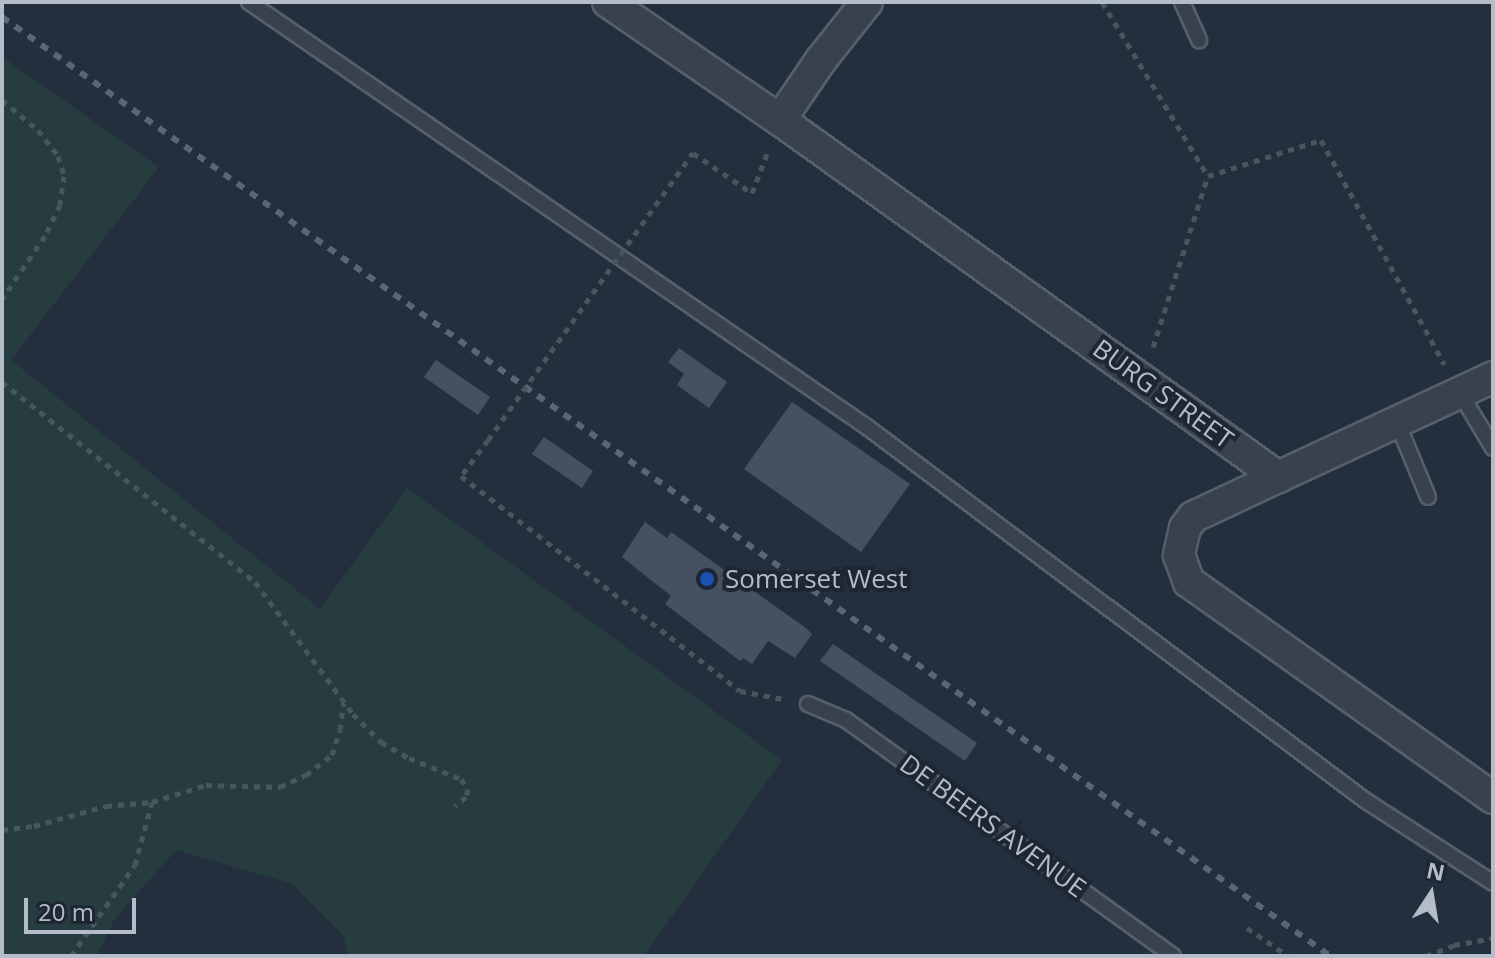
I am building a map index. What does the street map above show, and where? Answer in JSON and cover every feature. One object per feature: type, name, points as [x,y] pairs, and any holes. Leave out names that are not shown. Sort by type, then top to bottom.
[{"type":"street","name":"BURG STREET","points":[[608,2],[780,120],[1278,477]]},
{"type":"street","points":[[780,120],[821,60],[867,2]]},
{"type":"street","points":[[1493,377],[1193,517],[1185,528],[1179,555],[1189,582],[1493,798]]},
{"type":"lane","points":[[249,2],[867,427],[1366,801],[1493,883]]},
{"type":"lane","points":[[1182,2],[1199,40]]},
{"type":"lane","points":[[1460,393],[1493,448]]},
{"type":"lane","points":[[1397,422],[1428,497]]},
{"type":"lane","name":"DE BEERS AVENUE","points":[[808,704],[846,720],[1173,956]]},
{"type":"path","points":[[1102,2],[1208,176],[1142,378]]},
{"type":"path","points":[[2,100],[38,130],[58,156],[64,176],[60,205],[45,236],[2,299]]},
{"type":"path","points":[[780,120],[752,193],[693,153],[461,476],[740,691],[808,704]]},
{"type":"path","points":[[1208,176],[1321,140],[1460,393]]},
{"type":"path","points":[[2,382],[255,582],[344,702],[381,742],[409,758],[461,779],[468,789],[466,797],[455,806]]},
{"type":"path","points":[[2,830],[47,823],[106,806],[152,802],[206,785],[280,787],[306,775],[332,755],[344,702]]},
{"type":"path","points":[[71,956],[135,865],[152,802]]},
{"type":"path","points":[[1247,928],[1288,956]]},
{"type":"path","points":[[1426,956],[1454,945],[1493,938]]},
{"type":"green space","points":[[2,57],[159,167],[11,360],[320,609],[407,488],[782,760],[644,956],[347,956],[344,937],[293,884],[176,850],[114,920],[97,956],[2,956]]},
{"type":"building","points":[[679,348],[727,382],[709,408],[677,385],[684,374],[668,362]]},
{"type":"building","points":[[436,360],[490,397],[478,415],[424,377]]},
{"type":"building","points":[[792,402],[910,484],[861,552],[744,469]]},
{"type":"building","points":[[544,437],[593,471],[582,488],[532,454]]},
{"type":"building","points":[[645,522],[667,538],[671,532],[806,628],[812,634],[795,658],[768,641],[752,664],[743,658],[740,661],[665,604],[671,596],[622,557]]},
{"type":"building","points":[[833,644],[977,743],[965,761],[820,661]]},
{"type":"railway","points":[[2,17],[1330,956]]},
{"type":"place","name":"Somerset West","points":[[707,579]]}]
